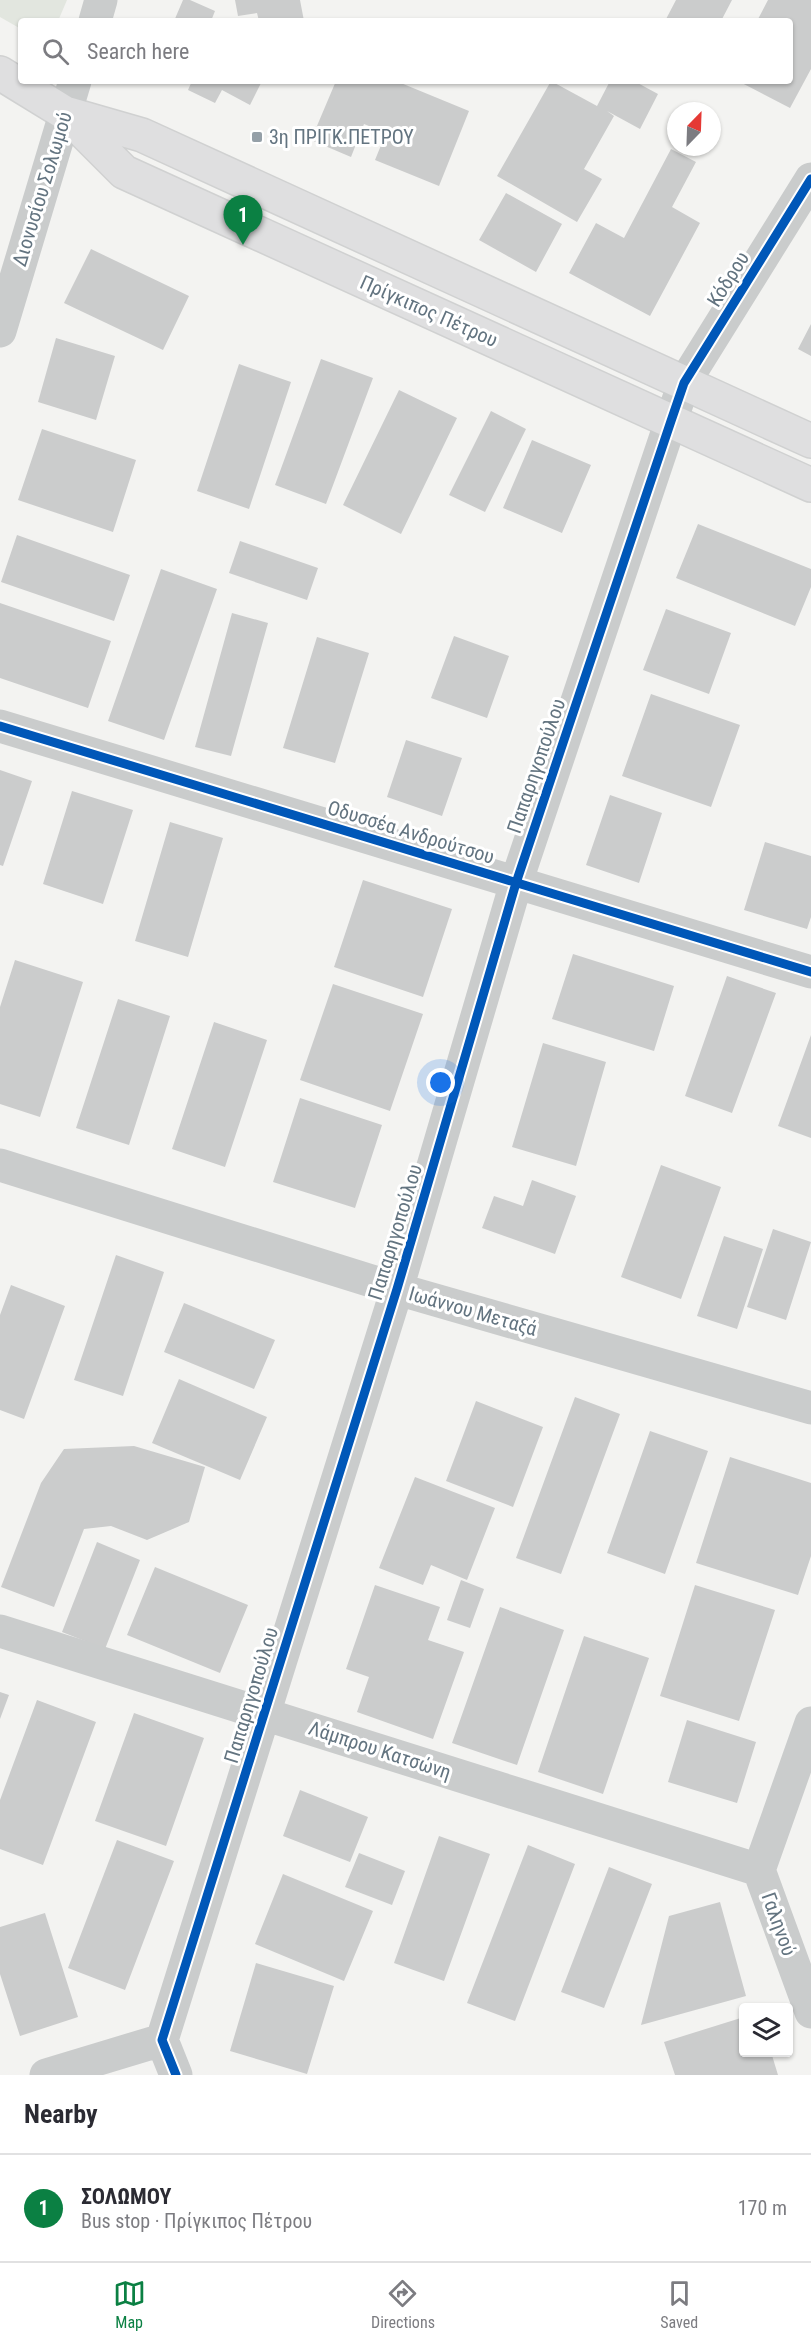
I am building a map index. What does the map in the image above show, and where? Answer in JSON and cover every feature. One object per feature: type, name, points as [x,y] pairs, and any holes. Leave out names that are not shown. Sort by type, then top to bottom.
[{"type":"main road","name":"Πρίγκιπος Πέτρου","points":[[0,73],[64,113],[124,172],[678,401],[811,441]]},
{"type":"main road","name":"Πρίγκιπος Πέτρου","points":[[678,401],[811,485]]},
{"type":"street","points":[[95,18],[101,0]]},
{"type":"street","name":"Διονυσίου Σολωμού","points":[[0,331],[74,84]]},
{"type":"street","name":"Κόδρου","points":[[678,401],[811,179]]},
{"type":"street","name":"Παπαρηγοπούλου","points":[[162,2040],[397,1289],[516,883],[678,401]]},
{"type":"street","name":"Οδυσσέα Ανδρούτσου","points":[[0,726],[811,972]]},
{"type":"street","name":"Ιωάννου Μεταξά","points":[[0,1165],[397,1289],[811,1408]]},
{"type":"street","name":"Λάμπρου Κατσώνη","points":[[0,1631],[759,1870]]},
{"type":"street","points":[[759,1870],[811,1723]]},
{"type":"street","name":"Γαληνού","points":[[759,1870],[811,2012]]},
{"type":"street","points":[[46,2075],[162,2040],[176,2075]]},
{"type":"shaded area","points":[[0,0],[67,0],[59,18],[18,18],[18,27],[0,17]]},
{"type":"building","points":[[183,0],[190,0],[215,11],[212,18],[175,18]]},
{"type":"building","points":[[235,0],[300,0],[303,18],[258,18],[257,13],[238,16]]},
{"type":"building","points":[[676,0],[732,0],[723,18],[667,18]]},
{"type":"building","points":[[768,0],[811,0],[811,69],[790,108],[744,84],[793,84],[793,18],[759,18]]},
{"type":"building","points":[[191,84],[260,84],[250,105],[222,90],[215,103],[188,90]]},
{"type":"building","points":[[335,84],[403,84],[469,111],[439,186],[375,160],[386,133],[364,124],[351,157],[311,140]]},
{"type":"building","points":[[549,84],[557,84],[597,106],[608,84],[640,84],[658,94],[640,129],[607,111],[614,116],[584,169],[602,179],[577,222],[497,176]]},
{"type":"building","points":[[667,156],[684,156],[696,162],[672,207],[700,223],[650,316],[569,273],[596,223],[624,238]]},
{"type":"building","points":[[506,193],[562,224],[536,272],[479,240]]},
{"type":"building","points":[[91,249],[189,296],[163,350],[64,303]]},
{"type":"building","points":[[811,324],[811,356],[798,349]]},
{"type":"building","points":[[56,338],[115,356],[96,420],[38,402]]},
{"type":"building","points":[[321,359],[373,378],[326,504],[275,485]]},
{"type":"building","points":[[239,364],[291,382],[249,509],[197,491]]},
{"type":"building","points":[[399,390],[457,418],[401,534],[343,505]]},
{"type":"building","points":[[491,411],[526,429],[485,512],[449,495]]},
{"type":"building","points":[[42,429],[136,460],[113,532],[18,500]]},
{"type":"building","points":[[532,440],[591,465],[562,533],[503,508]]},
{"type":"building","points":[[698,524],[811,569],[811,587],[795,626],[676,578]]},
{"type":"building","points":[[17,535],[130,575],[114,621],[1,582]]},
{"type":"building","points":[[240,541],[318,568],[307,600],[229,573]]},
{"type":"building","points":[[161,569],[217,589],[164,740],[108,721]]},
{"type":"building","points":[[0,603],[111,641],[88,708],[0,678]]},
{"type":"building","points":[[666,609],[731,633],[709,694],[643,670]]},
{"type":"building","points":[[232,613],[268,623],[231,756],[195,747]]},
{"type":"building","points":[[454,636],[509,656],[487,718],[431,698]]},
{"type":"building","points":[[317,637],[369,653],[335,763],[283,748]]},
{"type":"building","points":[[651,694],[740,725],[711,807],[622,776]]},
{"type":"building","points":[[406,740],[462,758],[442,816],[387,797]]},
{"type":"building","points":[[0,770],[32,781],[3,866],[0,865]]},
{"type":"building","points":[[72,791],[133,810],[103,904],[43,884]]},
{"type":"building","points":[[610,795],[662,813],[639,883],[586,865]]},
{"type":"building","points":[[170,822],[223,838],[188,957],[135,941]]},
{"type":"building","points":[[765,842],[811,856],[811,917],[807,929],[744,910]]},
{"type":"building","points":[[363,880],[452,909],[423,997],[334,967]]},
{"type":"building","points":[[573,954],[674,986],[654,1051],[552,1019]]},
{"type":"building","points":[[15,960],[83,982],[40,1117],[0,1104],[0,1007]]},
{"type":"building","points":[[727,976],[776,993],[732,1113],[685,1096]]},
{"type":"building","points":[[333,984],[423,1014],[390,1111],[300,1080]]},
{"type":"building","points":[[118,999],[170,1016],[129,1145],[76,1128]]},
{"type":"building","points":[[214,1022],[267,1040],[225,1167],[172,1149]]},
{"type":"building","points":[[811,1035],[811,1138],[778,1126]]},
{"type":"building","points":[[543,1043],[606,1062],[576,1166],[512,1147]]},
{"type":"building","points":[[300,1098],[382,1125],[355,1208],[273,1182]]},
{"type":"building","points":[[661,1165],[721,1187],[681,1299],[621,1277]]},
{"type":"building","points":[[532,1180],[576,1196],[555,1254],[482,1228],[494,1196],[523,1206]]},
{"type":"building","points":[[773,1229],[811,1242],[786,1320],[747,1307]]},
{"type":"building","points":[[724,1236],[763,1249],[737,1329],[697,1316]]},
{"type":"building","points":[[116,1255],[164,1272],[123,1396],[74,1380]]},
{"type":"building","points":[[11,1285],[65,1306],[24,1419],[0,1410],[0,1315]]},
{"type":"building","points":[[184,1303],[275,1340],[254,1389],[164,1352]]},
{"type":"building","points":[[179,1379],[267,1417],[240,1480],[152,1443]]},
{"type":"building","points":[[575,1397],[620,1414],[561,1574],[516,1558]]},
{"type":"building","points":[[476,1401],[543,1427],[513,1507],[446,1481]]},
{"type":"building","points":[[650,1431],[708,1451],[665,1574],[607,1553]]},
{"type":"building","points":[[134,1446],[205,1467],[189,1522],[147,1540],[111,1526],[84,1529],[54,1607],[1,1587],[41,1483],[64,1449]]},
{"type":"building","points":[[730,1457],[811,1483],[811,1556],[798,1595],[696,1563]]},
{"type":"building","points":[[415,1477],[495,1508],[467,1580],[431,1565],[423,1585],[379,1568]]},
{"type":"building","points":[[97,1542],[140,1560],[105,1649],[62,1632]]},
{"type":"building","points":[[155,1567],[248,1605],[220,1673],[127,1635]]},
{"type":"building","points":[[461,1580],[484,1589],[470,1628],[447,1620]]},
{"type":"building","points":[[375,1585],[440,1607],[428,1640],[464,1652],[433,1739],[357,1712],[369,1677],[346,1669]]},
{"type":"building","points":[[695,1585],[775,1610],[739,1721],[660,1696]]},
{"type":"building","points":[[500,1607],[564,1630],[517,1765],[452,1743]]},
{"type":"building","points":[[584,1636],[649,1658],[603,1794],[538,1772]]},
{"type":"building","points":[[0,1692],[9,1695],[0,1719]]},
{"type":"building","points":[[37,1700],[96,1722],[43,1865],[0,1849],[0,1800]]},
{"type":"building","points":[[134,1713],[204,1738],[166,1846],[95,1821]]},
{"type":"building","points":[[687,1720],[756,1742],[737,1803],[668,1782]]},
{"type":"building","points":[[300,1790],[368,1817],[350,1862],[283,1836]]},
{"type":"building","points":[[439,1836],[490,1854],[444,1981],[394,1963]]},
{"type":"building","points":[[117,1840],[174,1861],[125,1990],[68,1968]]},
{"type":"building","points":[[528,1845],[575,1864],[515,2021],[467,2003]]},
{"type":"building","points":[[359,1853],[405,1871],[392,1905],[345,1887]]},
{"type":"building","points":[[609,1867],[652,1884],[604,2008],[561,1992]]},
{"type":"building","points":[[283,1874],[373,1911],[344,1981],[255,1944]]},
{"type":"building","points":[[720,1902],[746,1996],[641,2025],[669,1916]]},
{"type":"building","points":[[45,1913],[78,2017],[20,2036],[0,1974],[0,1927]]},
{"type":"building","points":[[256,1963],[334,1986],[307,2074],[230,2051]]},
{"type":"building","points":[[739,2019],[739,2057],[773,2057],[778,2075],[675,2075],[664,2042]]},
{"type":"cycle path","points":[[176,2075],[162,2040],[397,1289],[516,883],[684,383],[811,179]]},
{"type":"cycle path","points":[[0,726],[811,972]]},
{"type":"place","name":"3η ΠΡΙΓΚ.ΠΕΤΡΟΥ","points":[[257,137]]},
{"type":"place","name":"ΣΟΛΩΜΟΥ","points":[[243,245]]}]
